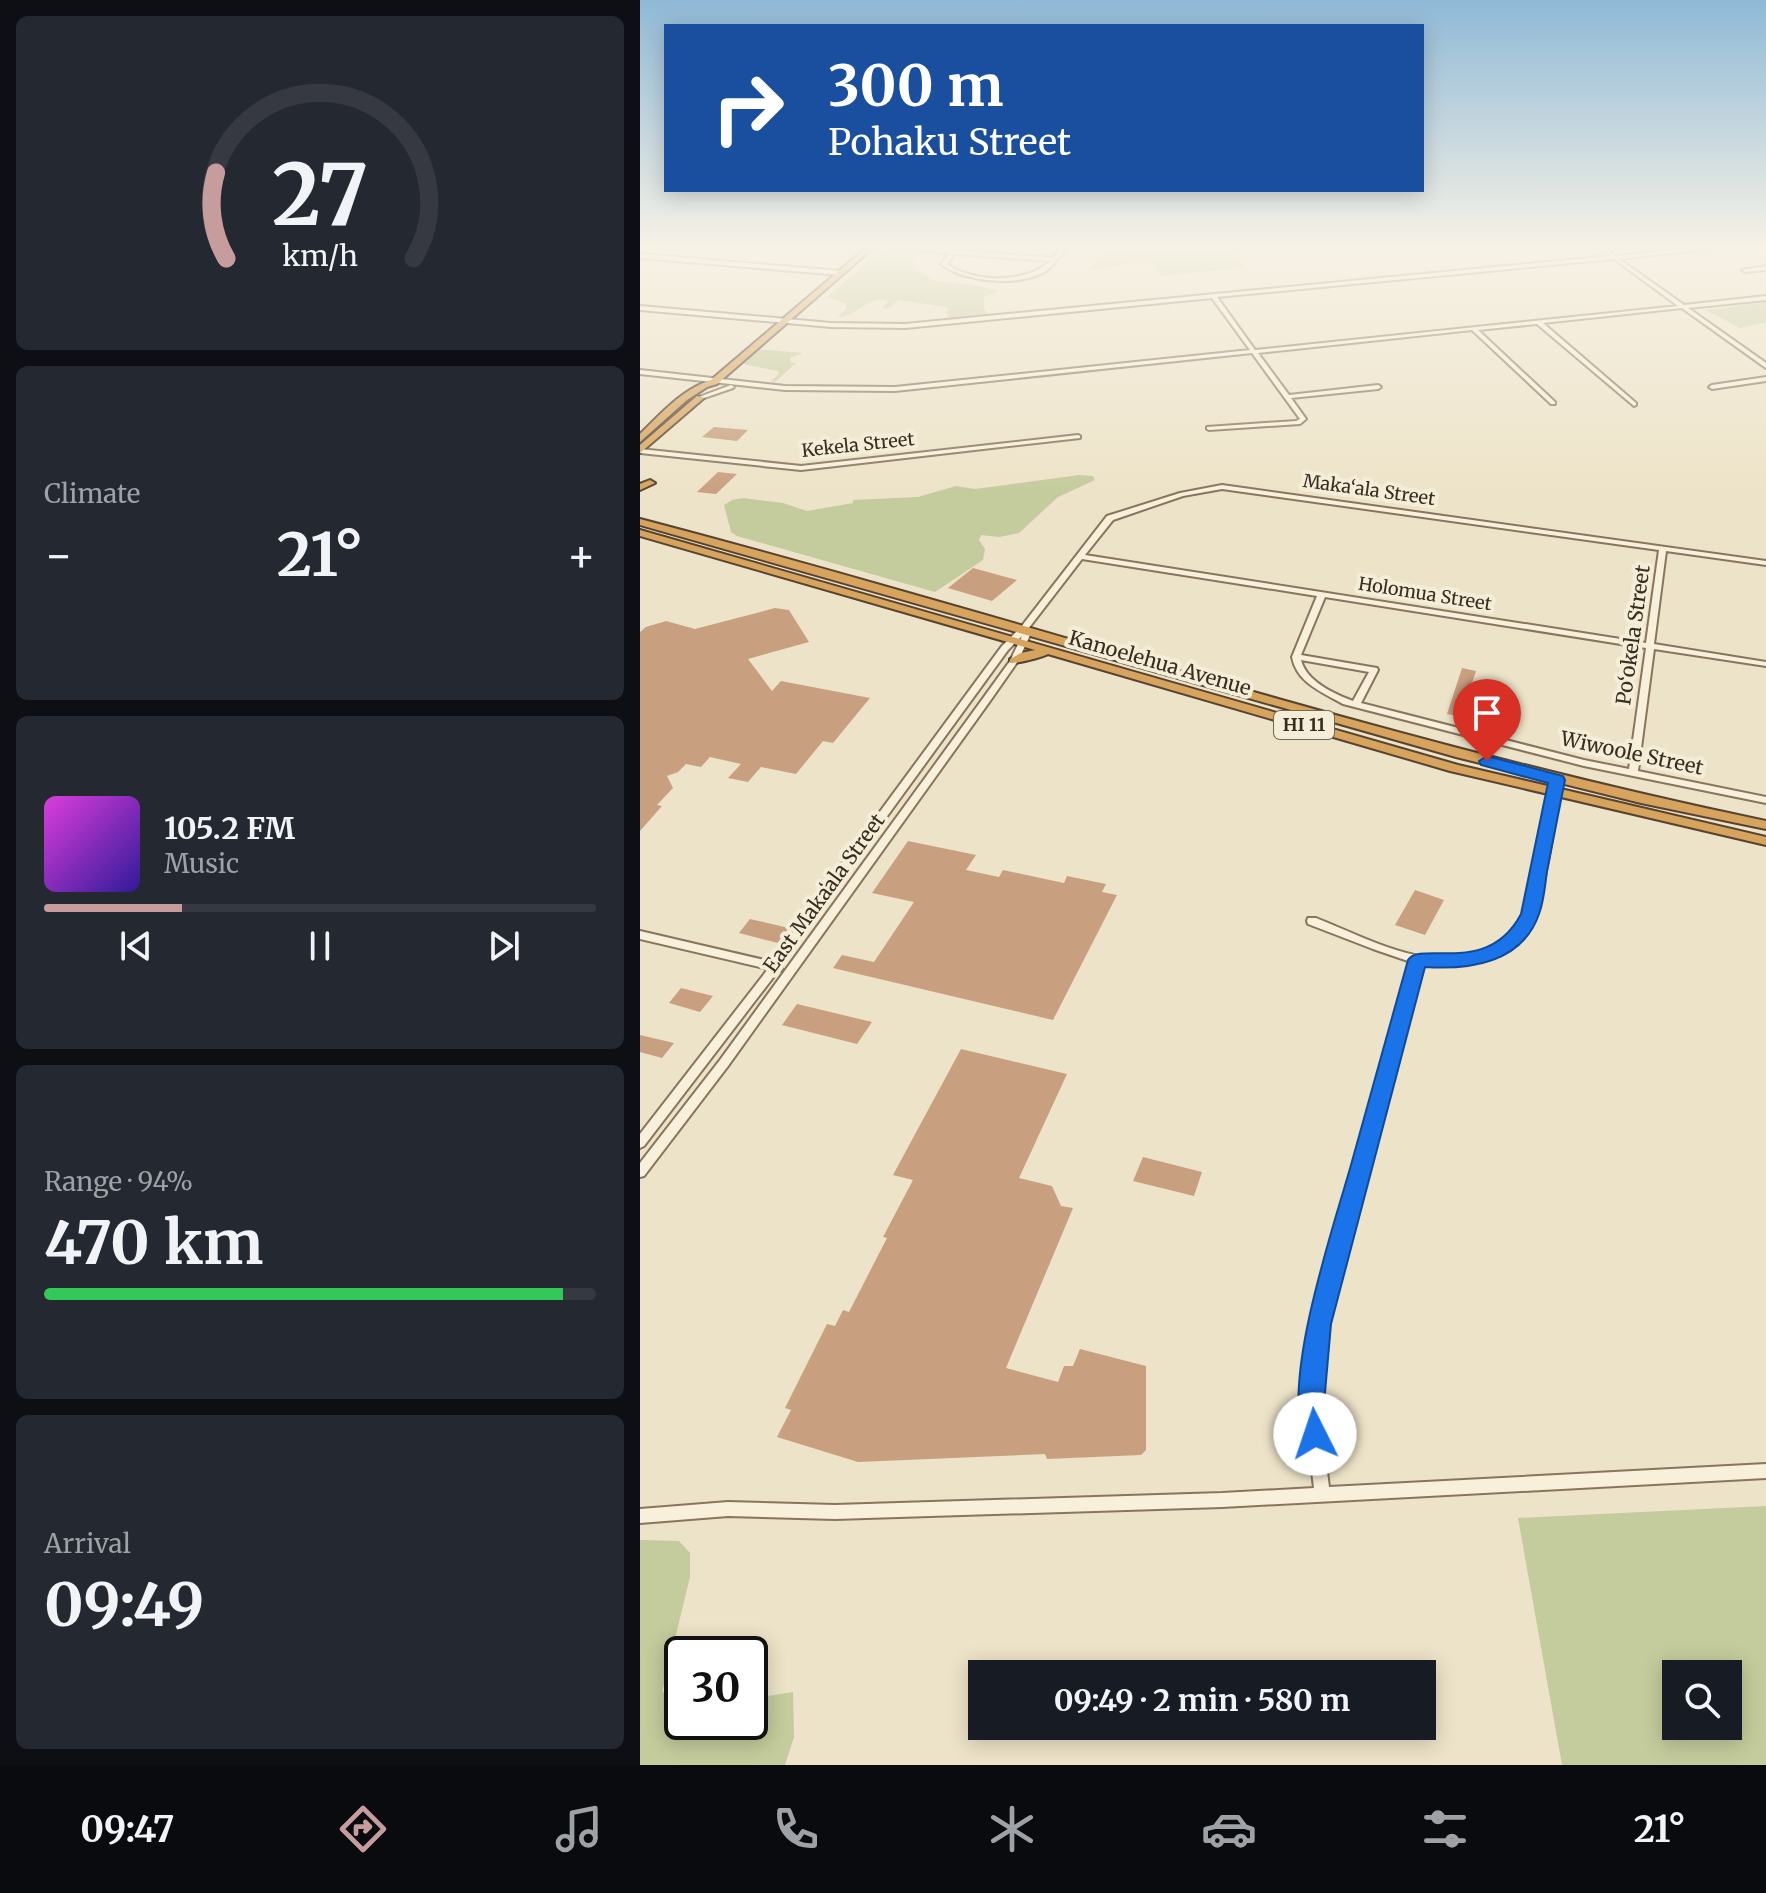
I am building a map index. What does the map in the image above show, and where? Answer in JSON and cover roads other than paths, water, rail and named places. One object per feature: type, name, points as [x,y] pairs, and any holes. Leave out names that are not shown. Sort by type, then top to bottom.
[{"type":"highway","points":[[640,439],[690,395],[714,382],[774,329]]},
{"type":"highway","points":[[640,451],[716,384],[714,382]]},
{"type":"highway","points":[[640,512],[662,528]]},
{"type":"highway","name":"Kanoelehua Avenue","points":[[640,522],[1026,630],[1556,787],[1766,841]]},
{"type":"highway","name":"Kanoelehua Avenue","points":[[640,533],[1455,768],[1766,825]]},
{"type":"highway","points":[[1014,661],[1032,654],[1055,653]]},
{"type":"street","points":[[1209,428],[1298,423],[1303,419],[1238,329]]},
{"type":"street","points":[[702,397],[734,387],[872,390],[939,386],[1471,329]]},
{"type":"street","points":[[1474,329],[1553,403]]},
{"type":"street","points":[[1548,329],[1634,404]]},
{"type":"street","points":[[1716,329],[1766,366]]},
{"type":"street","points":[[642,372],[785,388]]},
{"type":"street","points":[[642,372],[686,382],[693,387],[690,395]]},
{"type":"street","points":[[1712,387],[1766,379]]},
{"type":"street","points":[[1287,397],[1378,387]]},
{"type":"street","name":"Kekela Street","points":[[640,451],[801,468],[1078,437]]},
{"type":"street","name":"Maka‘ala Street","points":[[1026,630],[1110,518],[1182,494],[1222,487],[1766,563]]},
{"type":"street","name":"Po‘okela Street","points":[[1633,774],[1663,548]]},
{"type":"street","name":"Holomua Street","points":[[1079,556],[1766,664]]},
{"type":"street","points":[[1322,594],[1296,657],[1374,670],[1356,704]]},
{"type":"street","name":"East Makaʻala Street","points":[[640,1143],[776,966],[974,691],[1026,630]]},
{"type":"street","name":"East Makaʻala Street","points":[[640,1172],[791,970],[1014,661],[1018,642]]},
{"type":"street","name":"Wiwoole Street","points":[[1296,657],[1301,672],[1315,687],[1356,704],[1633,774],[1766,800]]},
{"type":"street","points":[[1312,921],[1417,960],[1471,960],[1505,947],[1520,934],[1530,914],[1556,787]]},
{"type":"street","points":[[640,935],[791,970]]},
{"type":"street","points":[[1322,1492],[1311,1404],[1319,1324],[1417,960]]},
{"type":"street","points":[[640,1516],[728,1509],[835,1512],[1222,1500],[1322,1492],[1766,1471]]}]
